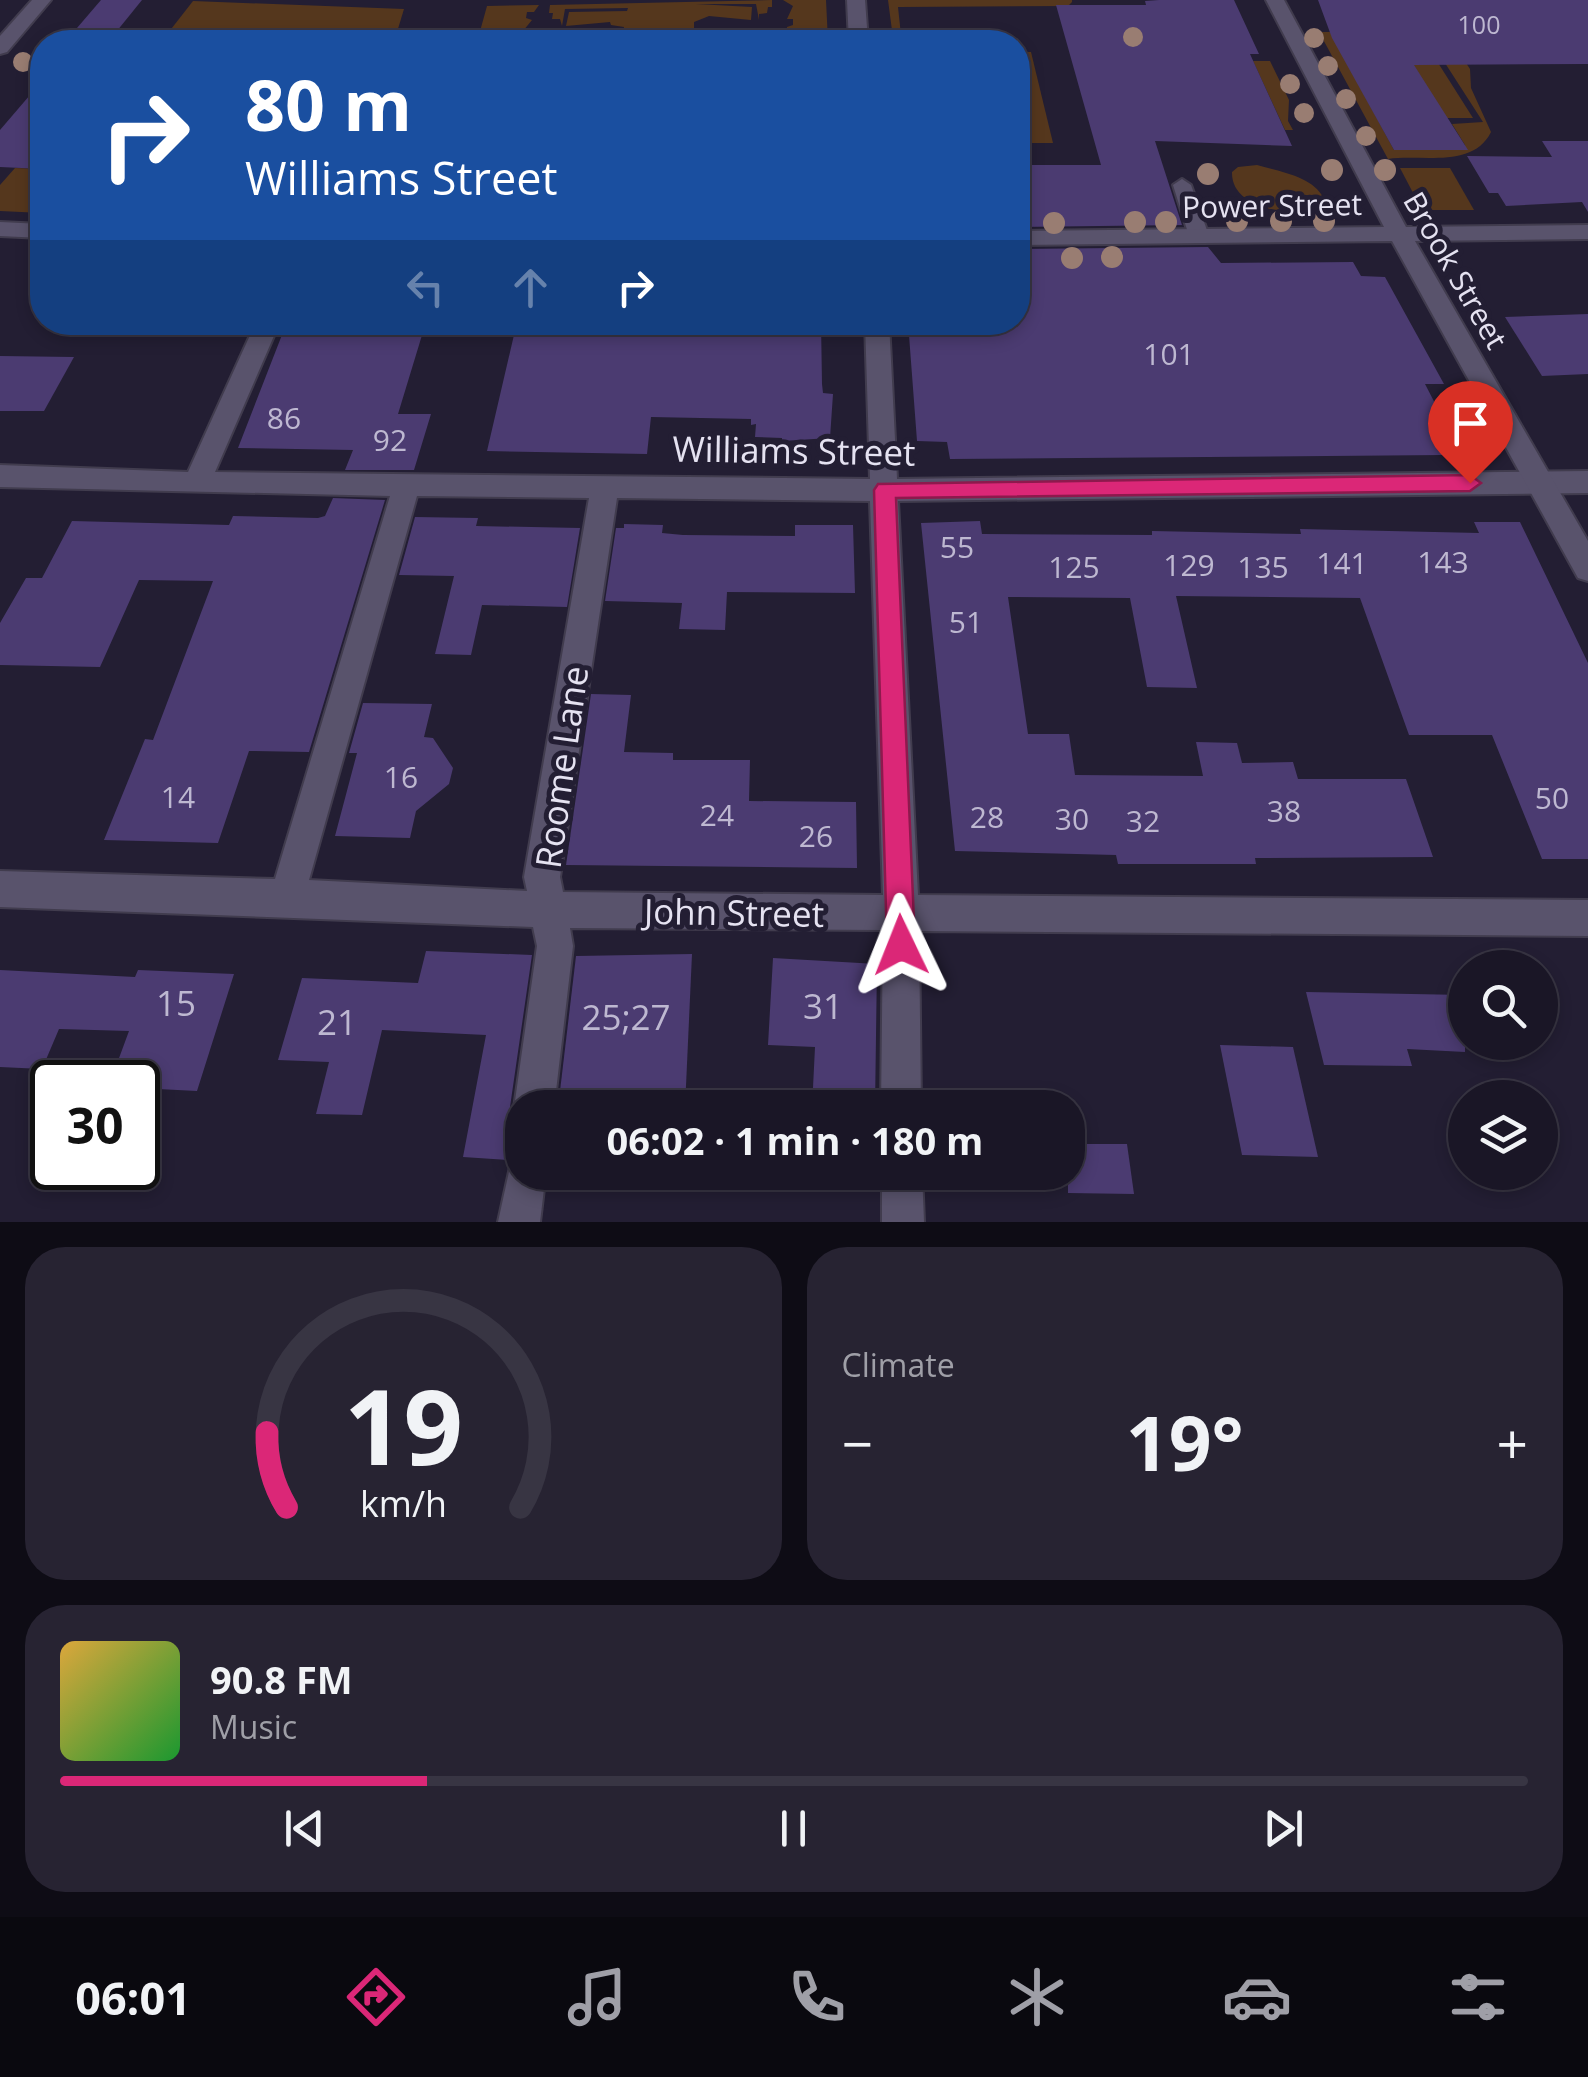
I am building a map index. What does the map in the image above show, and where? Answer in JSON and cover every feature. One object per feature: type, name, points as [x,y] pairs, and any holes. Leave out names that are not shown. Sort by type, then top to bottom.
[{"type":"street","points":[[0,48],[42,0]]},
{"type":"street","points":[[856,0],[858,30]]},
{"type":"street","name":"Brook Street","points":[[1275,0],[1398,234],[1544,482],[1588,568]]},
{"type":"street","points":[[0,229],[30,230]]},
{"type":"street","name":"Power Street","points":[[1030,238],[1588,232]]},
{"type":"street","points":[[196,482],[262,335]]},
{"type":"street","points":[[877,335],[901,914],[901,1090]]},
{"type":"street","name":"Williams Street","points":[[0,476],[885,490],[1588,482]]},
{"type":"street","points":[[287,896],[407,484]]},
{"type":"street","name":"Roome Lane","points":[[536,1090],[555,946],[542,877],[605,486]]},
{"type":"street","name":"John Street","points":[[0,889],[287,896],[549,910],[1588,918]]},
{"type":"street","points":[[520,1222],[524,1190]]},
{"type":"street","points":[[902,1190],[903,1222]]},
{"type":"lane","points":[[1182,185],[1198,236]]},
{"type":"shaded area","points":[[772,0],[772,7],[759,14],[759,20],[756,4],[696,4],[752,7],[751,20],[709,16],[694,22],[694,28],[708,30],[624,30],[610,22],[566,26],[569,12],[628,8],[565,9],[562,26],[560,19],[552,19],[550,5]]},
{"type":"shaded area","points":[[783,0],[826,0],[827,30],[787,30],[793,25],[793,19],[787,19],[793,6]]},
{"type":"shaded area","points":[[888,0],[1072,0],[1068,6],[898,7],[900,30],[892,30]]},
{"type":"shaded area","points":[[193,1],[404,9],[398,30],[170,30]]},
{"type":"shaded area","points":[[539,5],[534,12],[527,12],[526,18],[532,20],[524,30],[480,30],[487,6]]},
{"type":"shaded area","points":[[1436,18],[1470,69],[1471,88],[1491,132],[1483,144],[1459,155],[1388,159],[1319,32],[1330,32],[1394,150],[1447,150],[1465,145],[1452,124],[1483,122],[1445,63]]},
{"type":"shaded area","points":[[1394,36],[1421,36],[1473,118],[1442,118]]},
{"type":"shaded area","points":[[1030,52],[1031,52],[1053,143],[1030,143]]},
{"type":"shaded area","points":[[1253,61],[1270,61],[1289,100],[1288,121],[1293,130],[1285,130]]},
{"type":"shaded area","points":[[1257,165],[1312,185],[1324,199],[1321,206],[1281,211],[1253,203],[1234,185],[1232,172],[1238,167]]},
{"type":"shaded area","points":[[15,168],[30,169],[30,212],[0,211],[0,185]]},
{"type":"shaded area","points":[[1400,168],[1450,168],[1474,210],[1422,210]]},
{"type":"building","points":[[101,0],[142,0],[118,30],[75,30]]},
{"type":"building","points":[[1234,0],[1259,54],[1250,54],[1292,146],[1155,141],[1182,225],[1030,227],[1030,165],[1101,165],[1056,5],[1146,5],[1145,1]]},
{"type":"building","points":[[1318,0],[1588,0],[1588,64],[1414,65],[1468,150],[1394,150],[1332,38]]},
{"type":"building","points":[[30,95],[30,168],[0,167],[0,130]]},
{"type":"building","points":[[1542,141],[1588,141],[1588,212],[1582,202],[1506,206],[1498,193],[1489,193],[1467,156],[1552,157]]},
{"type":"building","points":[[1208,247],[1221,263],[1353,262],[1361,276],[1385,277],[1444,384],[1425,384],[1454,440],[1438,440],[1444,455],[950,459],[947,442],[917,441],[909,335],[1030,335],[1030,249]]},
{"type":"building","points":[[1588,314],[1588,374],[1542,376],[1505,317]]},
{"type":"building","points":[[282,335],[422,335],[398,414],[431,414],[414,470],[345,470],[353,450],[238,448]]},
{"type":"building","points":[[514,335],[821,335],[823,393],[833,394],[830,438],[782,441],[755,437],[756,424],[751,425],[751,419],[651,417],[647,454],[487,451]]},
{"type":"building","points":[[0,356],[74,357],[44,411],[0,411]]},
{"type":"building","points":[[333,498],[385,500],[309,752],[249,751],[218,843],[104,840],[145,739],[153,740],[213,581],[139,580],[100,667],[0,665],[0,623],[26,578],[42,578],[72,521],[229,525],[233,516],[318,518],[325,516]]},
{"type":"building","points":[[415,517],[478,518],[476,526],[580,528],[567,607],[482,605],[471,655],[435,654],[454,576],[399,575]]},
{"type":"building","points":[[980,521],[982,534],[1152,535],[1152,531],[1301,534],[1300,529],[1479,533],[1474,522],[1520,522],[1588,663],[1588,859],[1542,859],[1492,735],[1409,735],[1360,598],[1176,596],[1197,688],[1147,687],[1130,598],[1008,597],[1028,734],[1069,734],[1075,775],[1203,776],[1196,742],[1237,743],[1242,763],[1293,762],[1298,779],[1406,779],[1433,857],[1255,858],[1256,864],[1118,864],[1116,855],[955,851],[921,523]]},
{"type":"building","points":[[624,524],[663,525],[662,533],[683,535],[795,536],[795,525],[853,525],[855,593],[727,592],[725,630],[679,629],[682,603],[605,601],[616,528],[624,528]]},
{"type":"building","points":[[591,694],[631,695],[624,752],[673,753],[673,760],[750,760],[749,801],[856,802],[857,868],[566,865]]},
{"type":"building","points":[[363,703],[432,704],[424,737],[433,738],[453,768],[449,784],[416,811],[410,838],[335,836],[357,753],[349,753]]},
{"type":"building","points":[[426,951],[532,955],[512,1090],[505,1090],[505,1160],[463,1157],[486,1035],[382,1030],[362,1115],[316,1114],[329,1062],[278,1060],[302,978],[418,983]]},
{"type":"building","points":[[692,954],[686,1090],[560,1090],[576,956]]},
{"type":"building","points":[[773,958],[877,964],[875,1090],[813,1090],[815,1047],[768,1045]]},
{"type":"building","points":[[0,970],[135,977],[138,970],[234,974],[197,1091],[160,1089],[160,1060],[118,1060],[129,1031],[59,1029],[46,1060],[30,1060],[30,1068],[0,1067]]},
{"type":"building","points":[[1306,992],[1448,995],[1448,1051],[1407,1049],[1412,1066],[1324,1065]]},
{"type":"building","points":[[1220,1045],[1293,1047],[1318,1157],[1242,1155]]},
{"type":"building","points":[[1085,1144],[1127,1144],[1134,1194],[1068,1193],[1085,1190]]},
{"type":"route","points":[[901,945],[885,490],[1470,483]]}]
